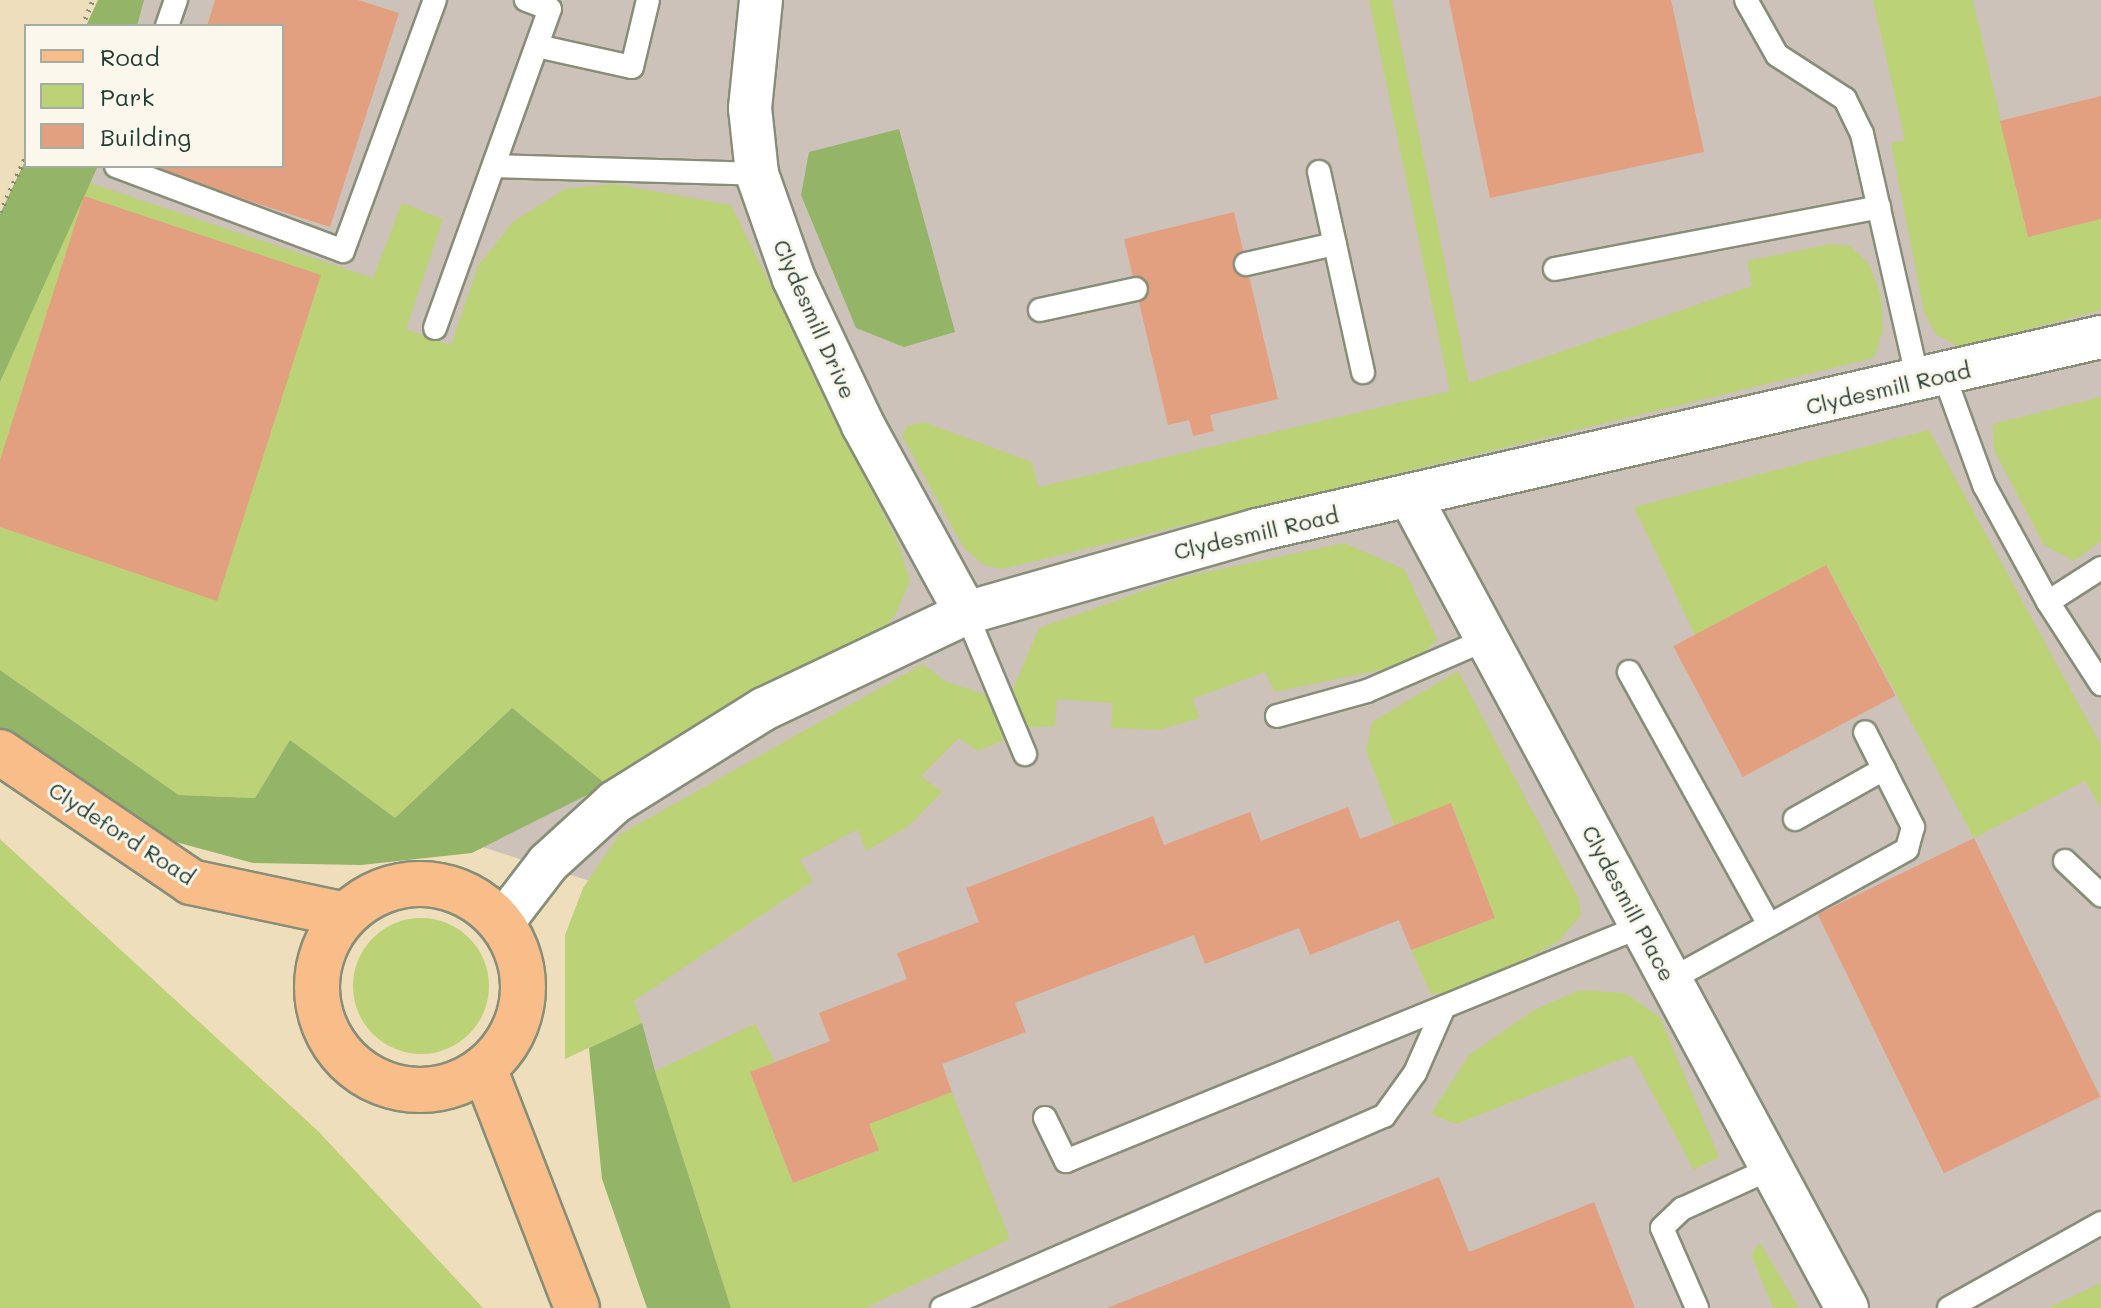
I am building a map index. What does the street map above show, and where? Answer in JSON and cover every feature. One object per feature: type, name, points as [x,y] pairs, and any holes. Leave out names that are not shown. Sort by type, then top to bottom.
[{"type":"main road","name":"Clydeford Road","points":[[0,752],[191,882],[346,915]]},
{"type":"main road","points":[[420,885],[476,899],[502,923],[522,972],[520,1015],[484,1068],[453,1085],[420,1090],[386,1084],[340,1051],[320,1011],[317,976],[346,915],[374,894],[420,885]]},
{"type":"main road","points":[[484,1068],[577,1308]]},
{"type":"street","name":"Clydesmill Drive","points":[[761,0],[750,108],[757,174],[794,279],[856,412],[966,613]]},
{"type":"street","name":"Clydesmill Road","points":[[502,923],[548,863],[615,802],[764,709],[966,613],[1257,530],[1411,498],[2101,337]]},
{"type":"street","name":"Clydesmill Place","points":[[1411,498],[1847,1308]]},
{"type":"lane","points":[[168,24],[176,0]]},
{"type":"lane","points":[[121,168],[343,251],[435,0]]},
{"type":"lane","points":[[435,328],[550,9],[526,0]]},
{"type":"lane","points":[[537,46],[632,67],[648,0]]},
{"type":"lane","points":[[1746,0],[1777,55],[1845,99],[1862,134],[1879,207],[1931,378],[1984,485],[2048,602],[2101,684]]},
{"type":"lane","points":[[494,166],[757,174]]},
{"type":"lane","points":[[1319,172],[1363,372]]},
{"type":"lane","points":[[1555,269],[1879,207]]},
{"type":"lane","points":[[1246,264],[1335,244]]},
{"type":"lane","points":[[1040,310],[1136,289]]},
{"type":"lane","points":[[2048,602],[2101,568]]},
{"type":"lane","points":[[966,613],[1025,754]]},
{"type":"lane","points":[[1277,716],[1367,691],[1487,639]]},
{"type":"lane","points":[[1629,672],[1769,925]]},
{"type":"lane","points":[[1670,980],[1915,839],[1865,732]]},
{"type":"lane","points":[[1795,819],[1884,769]]},
{"type":"lane","points":[[2065,861],[2101,895]]},
{"type":"lane","points":[[1045,1118],[1066,1161],[1642,926]]},
{"type":"lane","points":[[942,1308],[1384,1116],[1415,1073],[1444,1007]]},
{"type":"lane","points":[[1697,1308],[1662,1228],[1682,1209],[1772,1168]]},
{"type":"lane","points":[[1949,1308],[2101,1223]]},
{"type":"path","points":[[83,24],[93,0]]},
{"type":"path","points":[[0,212],[24,160]]},
{"type":"shaded area","points":[[142,0],[2101,0],[2101,1308],[731,1308],[590,881],[403,822],[0,667],[0,379],[97,168],[284,168],[284,24],[136,24]]},
{"type":"green space","points":[[98,0],[144,0],[138,24],[87,24]]},
{"type":"green space","points":[[1369,0],[1392,0],[1469,383],[1752,286],[1747,261],[1831,244],[1850,246],[1869,264],[1881,296],[1883,330],[1874,358],[1003,569],[984,565],[964,548],[902,436],[907,426],[924,422],[1032,462],[1038,487],[1450,391]]},
{"type":"green space","points":[[1873,0],[1973,0],[2028,237],[2101,219],[2101,310],[1960,347],[1936,334],[1924,312],[1891,143],[1905,140]]},
{"type":"green space","points":[[899,129],[955,332],[904,347],[856,328],[801,195],[809,152]]},
{"type":"green space","points":[[24,163],[24,168],[97,168],[0,382],[0,214]]},
{"type":"green space","points":[[90,183],[373,278],[402,203],[443,219],[406,329],[451,345],[478,266],[513,222],[565,189],[615,184],[731,205],[899,545],[910,581],[895,616],[877,634],[607,785],[512,708],[395,818],[290,740],[255,798],[179,795],[0,670],[0,382]]},
{"type":"green space","points":[[2101,397],[2101,541],[2074,561],[2044,545],[1994,450],[1993,424]]},
{"type":"green space","points":[[1929,430],[2101,745],[2101,808],[2085,781],[1974,838],[1827,566],[1695,635],[1634,507]]},
{"type":"green space","points":[[1344,543],[1404,569],[1437,639],[1427,650],[1389,668],[1275,692],[1265,672],[1192,699],[1200,718],[1159,730],[1111,728],[1113,703],[1057,699],[1055,726],[1025,728],[1013,689],[1039,628],[1183,577]]},
{"type":"green space","points":[[923,664],[945,681],[987,695],[1004,740],[978,751],[959,738],[921,776],[942,792],[909,826],[866,851],[858,829],[800,860],[813,881],[634,1001],[642,1023],[565,1059],[565,935],[583,888],[619,835]]},
{"type":"green space","points":[[0,670],[179,795],[255,798],[290,740],[395,818],[512,708],[607,785],[472,853],[361,865],[253,863],[150,835],[0,736]]},
{"type":"green space","points":[[1458,671],[1578,897],[1581,915],[1559,941],[1464,992],[1431,994],[1411,950],[1495,918],[1452,804],[1394,825],[1366,750],[1372,722]]},
{"type":"green space","points":[[0,839],[318,1131],[483,1308],[0,1308]]},
{"type":"green space","points":[[421,918],[447,923],[469,938],[484,960],[489,986],[484,1012],[469,1034],[447,1049],[421,1054],[395,1049],[373,1034],[358,1012],[353,986],[358,960],[373,938],[395,923]]},
{"type":"green space","points":[[1580,990],[1625,993],[1660,1017],[1719,1157],[1694,1170],[1632,1055],[1456,1124],[1431,1114],[1469,1055],[1534,1010]]},
{"type":"green space","points":[[642,1023],[731,1308],[647,1308],[602,1179],[589,1048]]},
{"type":"green space","points":[[755,1024],[775,1062],[750,1072],[793,1183],[878,1150],[869,1124],[952,1092],[1010,1239],[865,1308],[731,1308],[655,1071]]},
{"type":"green space","points":[[1760,1243],[1799,1308],[1773,1308],[1751,1254]]},
{"type":"green space","points":[[2101,1283],[2101,1308],[2048,1308]]},
{"type":"building","points":[[215,0],[358,0],[399,13],[330,227],[160,172],[161,168],[284,168],[284,24],[208,24]]},
{"type":"building","points":[[1449,0],[1671,0],[1704,152],[1490,198]]},
{"type":"building","points":[[2101,96],[2101,219],[2028,237],[2000,121]]},
{"type":"building","points":[[84,196],[321,275],[217,601],[0,527],[0,460]]},
{"type":"building","points":[[1234,212],[1278,399],[1210,415],[1214,431],[1193,436],[1189,420],[1168,425],[1124,239]]},
{"type":"building","points":[[1826,565],[1895,696],[1743,777],[1673,646]]},
{"type":"building","points":[[1451,803],[1495,918],[1411,950],[1399,920],[1310,955],[1299,928],[1205,964],[1194,935],[1015,1003],[1026,1032],[942,1064],[952,1092],[869,1124],[879,1150],[793,1183],[750,1072],[830,1041],[819,1013],[907,979],[897,953],[979,922],[966,888],[1153,816],[1164,845],[1250,812],[1261,841],[1348,807],[1360,839]]},
{"type":"building","points":[[1974,838],[2100,1097],[1944,1173],[1818,914]]},
{"type":"building","points":[[1439,1177],[1469,1252],[1594,1202],[1635,1308],[1107,1308]]}]
